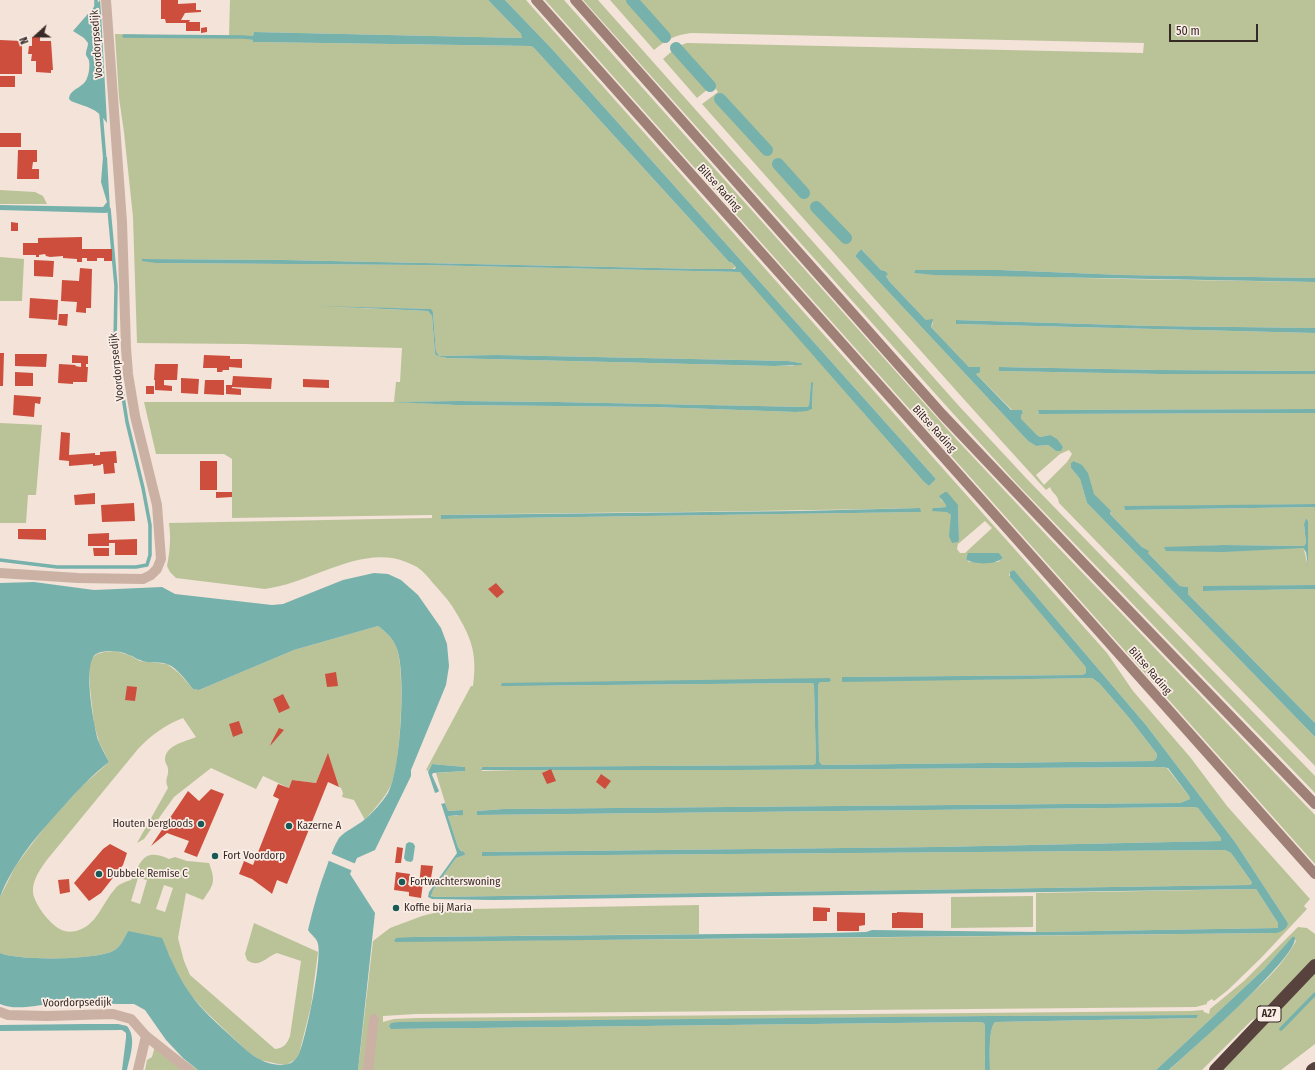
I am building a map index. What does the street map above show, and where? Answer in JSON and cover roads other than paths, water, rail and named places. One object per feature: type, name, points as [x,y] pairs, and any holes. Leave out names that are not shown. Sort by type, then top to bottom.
[{"type":"highway","name":"A27","points":[[1215,1070],[1315,965]]},
{"type":"main road","name":"Biltse Rading","points":[[536,0],[1315,874]]},
{"type":"main road","name":"Biltse Rading","points":[[575,0],[942,414],[1315,804]]},
{"type":"street","name":"Voordorpsedijk","points":[[0,573],[78,578],[143,579],[151,575],[157,569],[161,559],[157,505],[133,404],[128,374],[122,222],[106,0]]},
{"type":"street","name":"Voordorpsedijk","points":[[0,1012],[8,1015],[47,1016],[113,1014],[131,1019],[146,1036],[189,1070]]},
{"type":"street","points":[[368,1070],[374,1019]]},
{"type":"street","points":[[138,1070],[146,1036]]},
{"type":"water","points":[[100,0],[107,123],[95,111],[69,99],[72,92],[85,81],[89,67],[89,60],[86,54],[88,43],[84,38],[73,31]]},
{"type":"water","points":[[488,0],[505,0],[553,50],[936,479],[929,486],[740,272],[422,265],[156,263],[142,261],[142,259],[284,260],[735,269],[736,267],[731,262],[730,263],[531,46],[253,42],[252,39],[254,32],[522,38],[521,34]]},
{"type":"water","points":[[103,157],[107,157],[110,211],[106,213],[0,210],[0,205],[103,207],[107,202],[101,182]]},
{"type":"water","points":[[861,249],[881,270],[888,274],[886,276],[889,281],[926,320],[933,319],[931,327],[969,367],[980,367],[980,372],[976,374],[1011,410],[1022,410],[1023,414],[1021,415],[1021,419],[1040,437],[1050,435],[1057,439],[1063,447],[1061,451],[1056,451],[1048,445],[1036,446],[1028,441],[855,256]]},
{"type":"water","points":[[915,270],[1000,270],[1123,275],[1315,278],[1315,282],[935,275],[914,273]]},
{"type":"water","points":[[319,306],[431,309],[433,312],[436,352],[439,356],[497,355],[788,361],[801,363],[802,365],[774,366],[447,358],[437,356],[435,354],[432,316],[428,311]]},
{"type":"water","points":[[956,320],[1154,326],[1315,328],[1315,333],[956,324]]},
{"type":"water","points":[[999,367],[1315,371],[1315,374],[1160,374],[999,371]]},
{"type":"water","points":[[811,382],[813,383],[812,409],[796,412],[655,407],[456,405],[394,402],[556,402],[807,407],[809,405]]},
{"type":"water","points":[[1315,409],[1315,413],[1039,414],[1038,410]]},
{"type":"water","points":[[1074,461],[1082,465],[1088,473],[1094,494],[1111,511],[1111,515],[1142,547],[1149,551],[1148,553],[1180,586],[1188,587],[1188,594],[1315,723],[1315,737],[1087,503],[1080,479],[1071,468],[1071,463]]},
{"type":"water","points":[[947,492],[958,505],[958,542],[952,543],[949,536],[951,515],[947,512],[932,511],[933,508],[946,507],[939,496]]},
{"type":"water","points":[[1315,504],[1315,507],[1125,510],[1124,506]]},
{"type":"water","points":[[920,508],[921,512],[441,519],[441,515],[801,511]]},
{"type":"water","points":[[1306,518],[1308,521],[1308,566],[1306,552],[1303,548],[1223,552],[1166,551],[1164,547],[1223,545],[1304,546],[1306,543],[1304,524]]},
{"type":"water","points":[[968,553],[999,553],[1003,558],[995,562],[979,563],[966,559]]},
{"type":"water","points":[[1014,570],[1146,725],[1235,842],[1288,923],[1284,930],[1277,933],[394,941],[396,938],[414,937],[831,933],[866,932],[872,930],[1036,932],[1278,928],[1278,923],[1256,889],[493,900],[432,899],[428,897],[429,892],[457,853],[441,804],[445,803],[448,811],[463,810],[463,815],[448,816],[458,847],[464,852],[465,855],[456,858],[433,890],[431,896],[434,897],[1250,885],[1252,883],[1251,881],[1231,853],[1225,850],[482,856],[482,852],[937,847],[1221,841],[1221,838],[1198,808],[1195,807],[477,815],[477,811],[504,809],[1180,803],[1190,799],[1168,768],[1161,767],[481,770],[482,767],[813,765],[816,763],[813,683],[501,686],[502,683],[830,678],[831,681],[820,682],[818,685],[819,761],[822,765],[1153,761],[1156,759],[1157,754],[1130,719],[1099,683],[1092,678],[842,682],[842,677],[1082,675],[1086,673],[1086,668],[1084,665],[1010,577],[1010,572]]},
{"type":"water","points":[[374,573],[388,574],[401,580],[418,595],[441,628],[447,644],[449,666],[446,685],[411,770],[411,776],[375,850],[357,858],[350,874],[375,913],[358,1070],[198,1070],[183,1058],[166,1040],[145,1010],[134,1004],[52,1004],[12,1007],[0,1004],[0,953],[10,956],[39,958],[74,958],[104,954],[113,951],[118,947],[128,931],[162,938],[177,972],[194,999],[210,1017],[248,1051],[258,1058],[272,1064],[284,1065],[292,1062],[298,1055],[302,1045],[316,982],[319,953],[318,944],[308,930],[316,898],[335,844],[339,838],[367,818],[377,808],[388,793],[396,764],[399,744],[402,699],[400,661],[397,649],[394,642],[378,626],[294,650],[199,690],[193,689],[178,671],[167,664],[143,661],[117,652],[100,652],[96,654],[92,660],[89,681],[90,695],[98,740],[109,762],[79,789],[27,849],[5,884],[0,897],[0,583],[34,582],[94,590],[162,587],[175,594],[272,605],[283,604],[343,580]]},
{"type":"water","points":[[1315,585],[1315,589],[1203,591],[1203,586]]},
{"type":"water","points":[[432,764],[465,767],[465,771],[433,773],[432,775],[439,791],[435,793],[428,772]]},
{"type":"water","points":[[409,842],[413,843],[415,846],[413,860],[411,862],[406,861],[404,858],[406,844]]},
{"type":"water","points":[[1293,936],[1295,938],[1291,949],[1279,965],[1240,1005],[1169,1070],[1156,1070],[1264,969]]},
{"type":"water","points":[[1198,1015],[1197,1018],[995,1022],[990,1038],[990,1070],[985,1070],[985,1026],[984,1023],[979,1022],[391,1029],[389,1026],[391,1023],[399,1022]]},
{"type":"water","points":[[118,1024],[127,1026],[132,1036],[131,1053],[127,1070],[122,1070],[126,1033],[122,1030],[0,1031],[0,1025]]},
{"type":"waterway","points":[[96,0],[96,9]]},
{"type":"waterway","points":[[632,0],[665,37]]},
{"type":"waterway","points":[[124,36],[255,38]]},
{"type":"waterway","points":[[676,48],[710,86]]},
{"type":"waterway","points":[[720,99],[767,150]]},
{"type":"waterway","points":[[101,113],[105,161]]},
{"type":"waterway","points":[[778,164],[804,193]]},
{"type":"waterway","points":[[816,207],[846,238]]},
{"type":"waterway","points":[[0,560],[57,567],[136,567],[147,565],[150,555],[150,525],[143,488],[127,422],[115,346],[116,286],[109,209]]},
{"type":"waterway","points":[[1281,1029],[1315,994]]},
{"type":"place","name":"Houten bergloods","points":[[201,824]]},
{"type":"place","name":"Kazerne A","points":[[289,826]]},
{"type":"place","name":"Fort Voordorp","points":[[215,856]]},
{"type":"place","name":"Dubbele Remise C","points":[[99,874]]},
{"type":"place","name":"Fortwachterswoning","points":[[402,882]]},
{"type":"place","name":"Koffie bij Maria","points":[[396,908]]}]
